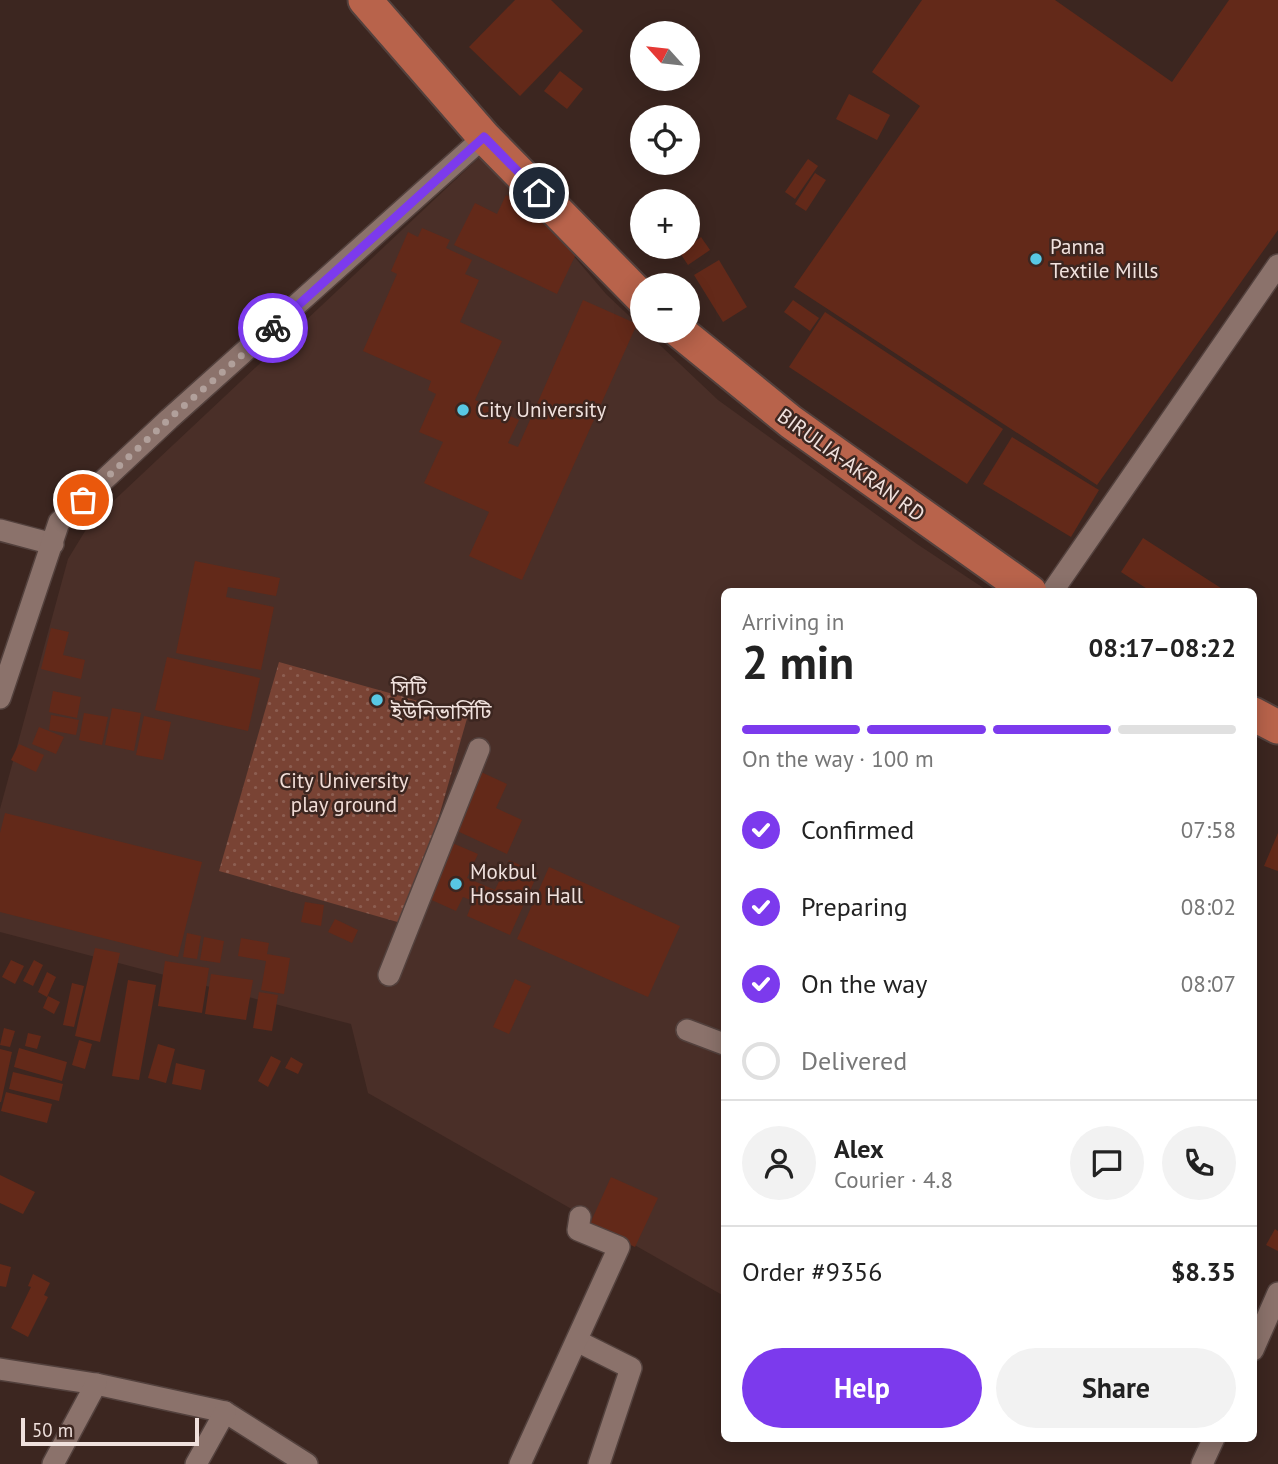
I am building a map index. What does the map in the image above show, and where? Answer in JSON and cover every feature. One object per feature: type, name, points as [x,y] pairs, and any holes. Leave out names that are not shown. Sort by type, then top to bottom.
[{"type":"highway","points":[[365,0],[484,137],[630,286]]},
{"type":"highway","name":"BIRULIA-AKRAN RD","points":[[694,343],[791,422],[1024,588]]},
{"type":"highway","points":[[1257,716],[1278,727]]},
{"type":"street","points":[[0,698],[59,522],[169,419],[484,137]]},
{"type":"street","points":[[1055,588],[1278,265]]},
{"type":"street","points":[[0,530],[53,544]]},
{"type":"street","points":[[389,975],[479,749]]},
{"type":"street","points":[[687,1030],[721,1043]]},
{"type":"street","points":[[520,1464],[619,1247],[578,1230],[580,1217]]},
{"type":"street","points":[[1257,1341],[1278,1293]]},
{"type":"street","points":[[577,1341],[631,1368],[599,1464]]},
{"type":"street","points":[[0,1369],[96,1384],[225,1412],[307,1464]]},
{"type":"street","points":[[53,1464],[96,1384]]},
{"type":"street","points":[[196,1464],[225,1412]]},
{"type":"street","points":[[1202,1464],[1212,1442]]},
{"type":"shaded area","name":"সিটি ইউনিভার্সিটি","points":[[485,152],[606,294],[630,317],[630,343],[658,343],[718,400],[917,544],[983,588],[721,588],[721,1294],[368,1093],[351,1024],[0,932],[0,809],[68,559],[90,523]]},
{"type":"green space","name":"City University play ground","points":[[279,662],[468,715],[408,925],[219,871]]},
{"type":"building","points":[[515,0],[551,0],[583,31],[520,96],[469,47]]},
{"type":"building","name":"Panna Textile Mills","points":[[922,0],[1055,0],[1172,82],[1229,0],[1278,0],[1278,230],[1097,485],[794,287],[920,106],[872,72]]},
{"type":"building","points":[[560,71],[583,89],[567,109],[544,91]]},
{"type":"building","points":[[849,94],[890,115],[877,140],[836,119]]},
{"type":"building","points":[[808,159],[818,166],[795,199],[785,192]]},
{"type":"building","points":[[815,173],[826,180],[806,211],[795,204]]},
{"type":"building","points":[[506,195],[586,233],[557,294],[454,245],[475,203],[497,214]]},
{"type":"building","name":"City University","points":[[422,228],[450,240],[446,248],[472,260],[465,274],[479,280],[460,322],[502,341],[475,400],[519,420],[508,443],[518,447],[583,300],[630,321],[630,340],[522,580],[469,556],[489,512],[424,483],[443,442],[419,432],[436,394],[428,390],[431,381],[363,351],[397,274],[391,271],[408,232],[418,237]]},
{"type":"building","points":[[700,238],[710,250],[700,257]]},
{"type":"building","points":[[684,259],[697,259],[688,265]]},
{"type":"building","points":[[719,260],[747,307],[723,322],[700,285],[700,273],[697,273]]},
{"type":"building","points":[[793,300],[819,318],[810,331],[784,312]]},
{"type":"building","points":[[825,312],[1003,429],[967,484],[789,367]]},
{"type":"building","points":[[1012,437],[1099,490],[1071,537],[983,484]]},
{"type":"building","points":[[1143,538],[1221,588],[1146,588],[1121,572]]},
{"type":"building","points":[[195,561],[280,578],[276,596],[228,587],[226,597],[274,607],[261,670],[176,653]]},
{"type":"building","points":[[51,628],[69,632],[63,655],[85,660],[81,679],[41,669]]},
{"type":"building","points":[[167,657],[260,678],[248,731],[155,710]]},
{"type":"building","points":[[53,691],[81,697],[77,718],[49,712]]},
{"type":"building","points":[[112,708],[141,713],[134,751],[105,745]]},
{"type":"building","points":[[84,713],[108,717],[102,745],[79,740]]},
{"type":"building","points":[[51,715],[79,720],[76,735],[49,730]]},
{"type":"building","points":[[144,716],[171,722],[163,760],[136,755]]},
{"type":"building","points":[[39,727],[64,737],[56,754],[32,744]]},
{"type":"building","points":[[19,744],[44,755],[36,772],[11,760]]},
{"type":"building","points":[[481,772],[507,784],[496,808],[522,820],[507,854],[455,830]]},
{"type":"building","points":[[5,813],[202,862],[178,957],[0,912],[0,833]]},
{"type":"building","points":[[1278,833],[1278,871],[1264,866]]},
{"type":"building","name":"Mokbul Hossain Hall","points":[[450,842],[478,854],[467,878],[495,890],[509,860],[538,873],[510,935],[467,916],[473,901],[463,897],[456,911],[425,897]]},
{"type":"building","points":[[549,867],[680,926],[648,997],[517,939]]},
{"type":"building","points":[[305,902],[324,905],[321,926],[301,922]]},
{"type":"building","points":[[335,919],[358,930],[352,943],[328,932]]},
{"type":"building","points":[[187,933],[201,936],[197,959],[183,957]]},
{"type":"building","points":[[204,937],[224,941],[220,963],[200,960]]},
{"type":"building","points":[[241,938],[269,943],[267,954],[290,958],[284,994],[261,990],[266,961],[238,956]]},
{"type":"building","points":[[95,948],[120,953],[100,1042],[75,1036]]},
{"type":"building","points":[[11,960],[24,966],[15,984],[2,977]]},
{"type":"building","points":[[34,960],[43,965],[33,986],[23,981]]},
{"type":"building","points":[[165,961],[209,968],[202,1013],[158,1006]]},
{"type":"building","points":[[47,972],[56,977],[47,997],[38,992]]},
{"type":"building","points":[[211,974],[253,980],[246,1020],[205,1014]]},
{"type":"building","points":[[515,979],[531,986],[509,1034],[493,1027]]},
{"type":"building","points":[[128,980],[156,985],[139,1080],[112,1076]]},
{"type":"building","points":[[72,983],[84,986],[74,1027],[63,1025]]},
{"type":"building","points":[[259,992],[278,995],[272,1031],[253,1028]]},
{"type":"building","points":[[48,996],[60,1002],[54,1014],[43,1008]]},
{"type":"building","points":[[4,1028],[15,1031],[10,1047],[0,1045]]},
{"type":"building","points":[[28,1033],[41,1036],[37,1049],[25,1046]]},
{"type":"building","points":[[79,1040],[92,1044],[85,1069],[72,1065]]},
{"type":"building","points":[[158,1044],[175,1049],[166,1083],[148,1078]]},
{"type":"building","points":[[19,1048],[67,1062],[62,1081],[14,1067]]},
{"type":"building","points":[[0,1049],[12,1052],[1,1102],[0,1102]]},
{"type":"building","points":[[271,1056],[281,1061],[268,1087],[258,1081]]},
{"type":"building","points":[[291,1057],[303,1064],[298,1074],[285,1068]]},
{"type":"building","points":[[176,1063],[205,1070],[201,1090],[172,1084]]},
{"type":"building","points":[[13,1072],[63,1084],[59,1101],[9,1089]]},
{"type":"building","points":[[6,1092],[52,1104],[47,1123],[1,1111]]},
{"type":"building","points":[[0,1175],[35,1192],[23,1214],[0,1203]]},
{"type":"building","points":[[611,1177],[658,1198],[635,1247],[589,1226]]},
{"type":"building","points":[[1275,1229],[1278,1231],[1278,1251],[1266,1245]]},
{"type":"building","points":[[0,1264],[11,1267],[6,1287],[0,1286]]},
{"type":"building","points":[[33,1274],[50,1283],[44,1295],[48,1297],[28,1337],[11,1328],[31,1287],[28,1286]]},
{"type":"way so far","points":[[83,500],[169,419],[273,328]]},
{"type":"place","name":"Panna Textile Mills","points":[[1036,259]]},
{"type":"place","name":"City University","points":[[463,410]]},
{"type":"place","name":"সিটি ইউনিভার্সিটি","points":[[377,700]]},
{"type":"place","name":"Mokbul Hossain Hall","points":[[456,884]]},
{"type":"route","points":[[273,328],[484,137],[539,193]]}]
